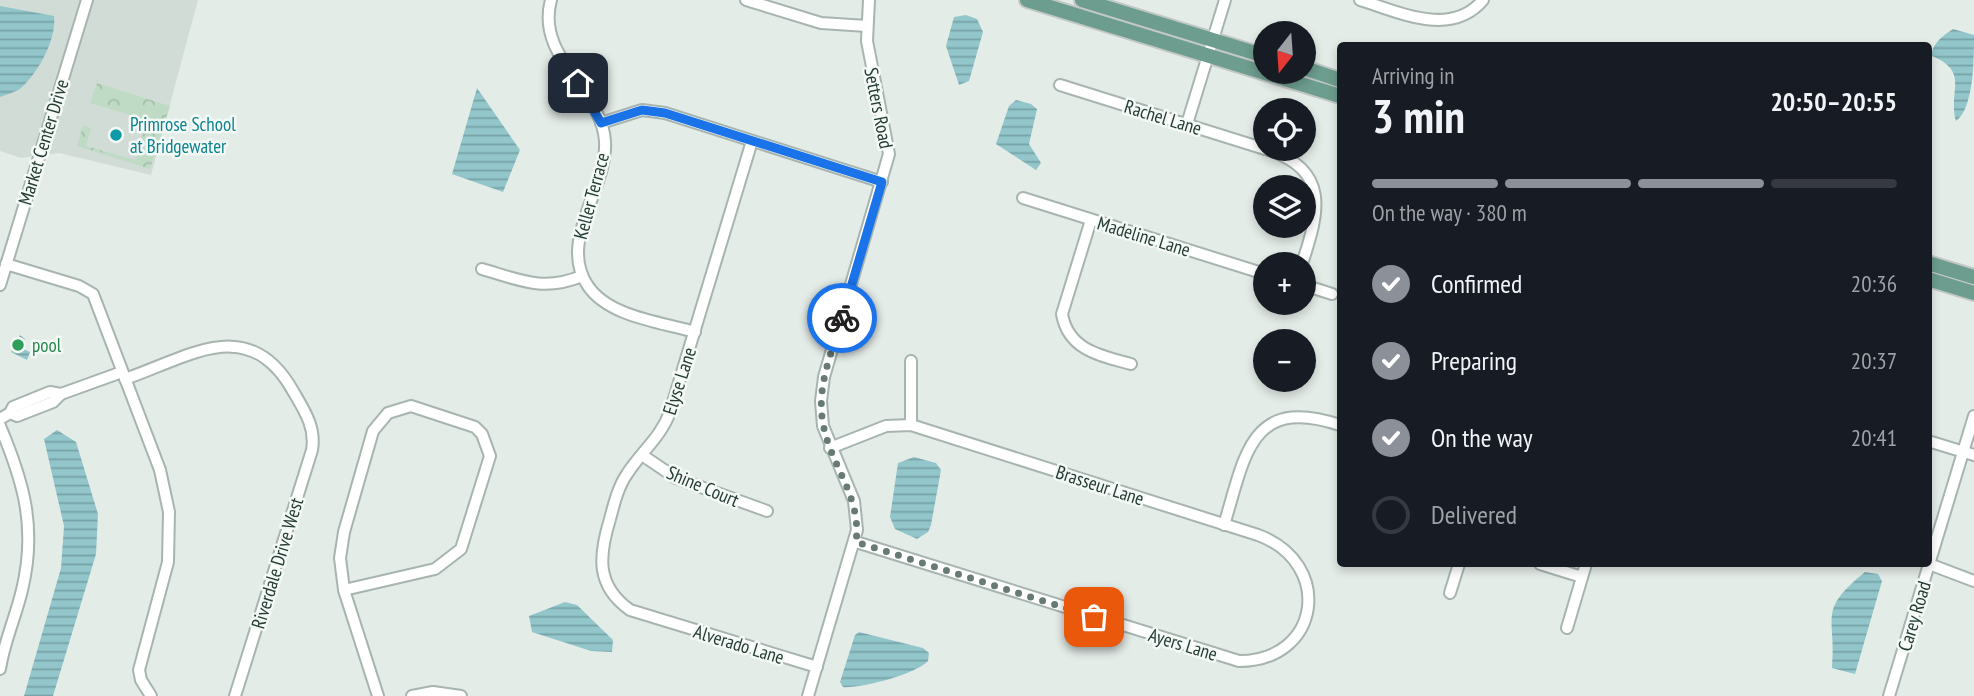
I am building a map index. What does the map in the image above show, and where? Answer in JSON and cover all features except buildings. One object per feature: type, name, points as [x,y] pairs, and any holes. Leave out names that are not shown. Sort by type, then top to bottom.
[{"type":"main road","points":[[1027,0],[1210,47],[1253,54]]},
{"type":"main road","points":[[1082,0],[1337,95]]},
{"type":"main road","points":[[1316,72],[1337,78]]},
{"type":"main road","points":[[1932,264],[1974,277]]},
{"type":"main road","points":[[1932,280],[1974,293]]},
{"type":"street","name":"Market Center Drive","points":[[0,285],[87,0]]},
{"type":"street","name":"Keller Terrace","points":[[551,0],[548,19],[552,40],[601,123],[605,149],[577,252],[582,276]]},
{"type":"street","points":[[746,0],[821,23],[867,26]]},
{"type":"street","name":"Setters Road","points":[[808,696],[856,542],[857,519],[854,501],[823,426],[822,389],[888,154],[888,139],[868,51],[869,0]]},
{"type":"street","points":[[1187,124],[1225,0]]},
{"type":"street","points":[[1360,0],[1424,19],[1441,21],[1463,16],[1483,0]]},
{"type":"street","name":"Rachel Lane","points":[[1060,85],[1253,145]]},
{"type":"street","points":[[601,123],[626,113],[652,111],[882,182]]},
{"type":"street","name":"Elyse Lane","points":[[663,621],[622,604],[608,588],[601,568],[601,549],[618,490],[668,419],[752,141]]},
{"type":"street","name":"Rachel Lane","points":[[1293,161],[1313,185],[1317,215],[1306,252]]},
{"type":"street","name":"Madeline Lane","points":[[1023,198],[1253,270]]},
{"type":"street","points":[[1091,220],[1062,314],[1064,324],[1074,341],[1083,348],[1131,364]]},
{"type":"street","points":[[0,240],[12,244]]},
{"type":"street","points":[[6,264],[92,292],[160,470],[169,512],[168,562],[139,670],[141,680],[151,696]]},
{"type":"street","points":[[482,269],[543,286],[559,285],[582,276],[594,293],[608,304],[695,331]]},
{"type":"street","points":[[1316,289],[1332,294]]},
{"type":"street","name":"Riverdale Drive West","points":[[123,376],[216,346],[241,345],[256,350],[277,365],[309,419],[314,437],[236,693]]},
{"type":"street","points":[[911,361],[911,425]]},
{"type":"street","points":[[5,416],[17,416],[53,402],[61,394],[123,376]]},
{"type":"street","points":[[344,590],[435,569],[461,549],[490,456],[482,434],[475,427],[411,406],[398,408],[380,420],[373,431],[344,532],[340,558],[344,590],[378,696]]},
{"type":"street","points":[[1224,525],[1246,453],[1255,437],[1266,427],[1298,416],[1337,424]]},
{"type":"street","name":"Carey Road","points":[[1932,556],[1969,453],[1974,416]]},
{"type":"street","name":"Brasseur Lane","points":[[830,448],[886,426],[911,425],[1273,541],[1294,557],[1308,586],[1308,609],[1301,627]]},
{"type":"street","points":[[0,426],[21,477],[30,541],[22,591],[0,665]]},
{"type":"street","points":[[1932,442],[1969,453]]},
{"type":"street","name":"Shine Court","points":[[642,455],[676,478],[768,511]]},
{"type":"street","name":"Ayers Lane","points":[[856,542],[1239,660],[1273,655],[1289,644],[1301,627]]},
{"type":"street","points":[[1932,565],[1974,581]]},
{"type":"street","points":[[1450,593],[1458,567]]},
{"type":"street","points":[[1550,567],[1582,577]]},
{"type":"street","points":[[1567,628],[1585,567]]},
{"type":"street","name":"Carey Road","points":[[1889,696],[1928,567]]},
{"type":"street","name":"Alverado Lane","points":[[663,621],[817,667]]},
{"type":"street","points":[[412,696],[433,692],[461,696]]},
{"type":"shaded area","points":[[0,0],[198,0],[151,175],[59,153],[21,158],[0,151]]},
{"type":"green space","points":[[97,83],[170,106],[150,169],[77,146],[83,125],[91,128],[86,146],[135,160],[147,120],[90,103]]},
{"type":"water","points":[[0,6],[54,16],[54,25],[45,55],[34,74],[21,88],[0,97]]},
{"type":"water","points":[[966,15],[977,19],[983,32],[969,81],[959,85],[946,46],[954,17]]},
{"type":"water","points":[[1953,29],[1974,35],[1970,95],[1962,115],[1956,121],[1954,75],[1944,62],[1932,56],[1936,44]]},
{"type":"water","points":[[477,88],[520,150],[503,192],[452,174]]},
{"type":"water","points":[[1016,100],[1031,104],[1037,109],[1029,144],[1041,163],[1036,170],[996,144],[1009,106]]},
{"type":"water","name":"pool","points":[[20,335],[25,339],[21,348],[30,352],[27,360],[11,352]]},
{"type":"water","points":[[57,430],[76,442],[98,514],[96,554],[53,696],[24,696],[61,568],[64,526],[44,439]]},
{"type":"water","points":[[914,457],[936,463],[941,470],[931,525],[928,532],[917,539],[895,529],[890,517],[898,463]]},
{"type":"water","points":[[1865,572],[1878,574],[1882,581],[1855,674],[1832,668],[1832,615],[1840,596]]},
{"type":"water","points":[[565,602],[577,605],[613,640],[612,652],[591,651],[532,632],[529,616]]},
{"type":"water","points":[[859,632],[923,648],[929,653],[928,661],[912,671],[887,680],[843,687],[840,682],[855,635]]},
{"type":"way so far","points":[[842,318],[824,377],[821,412],[828,442],[854,501],[857,519],[856,542],[1094,617]]},
{"type":"place","name":"Primrose School at Bridgewater","points":[[116,135]]},
{"type":"place","name":"pool","points":[[18,345]]},
{"type":"route","points":[[578,83],[601,123],[642,110],[665,113],[882,182],[842,318]]}]
